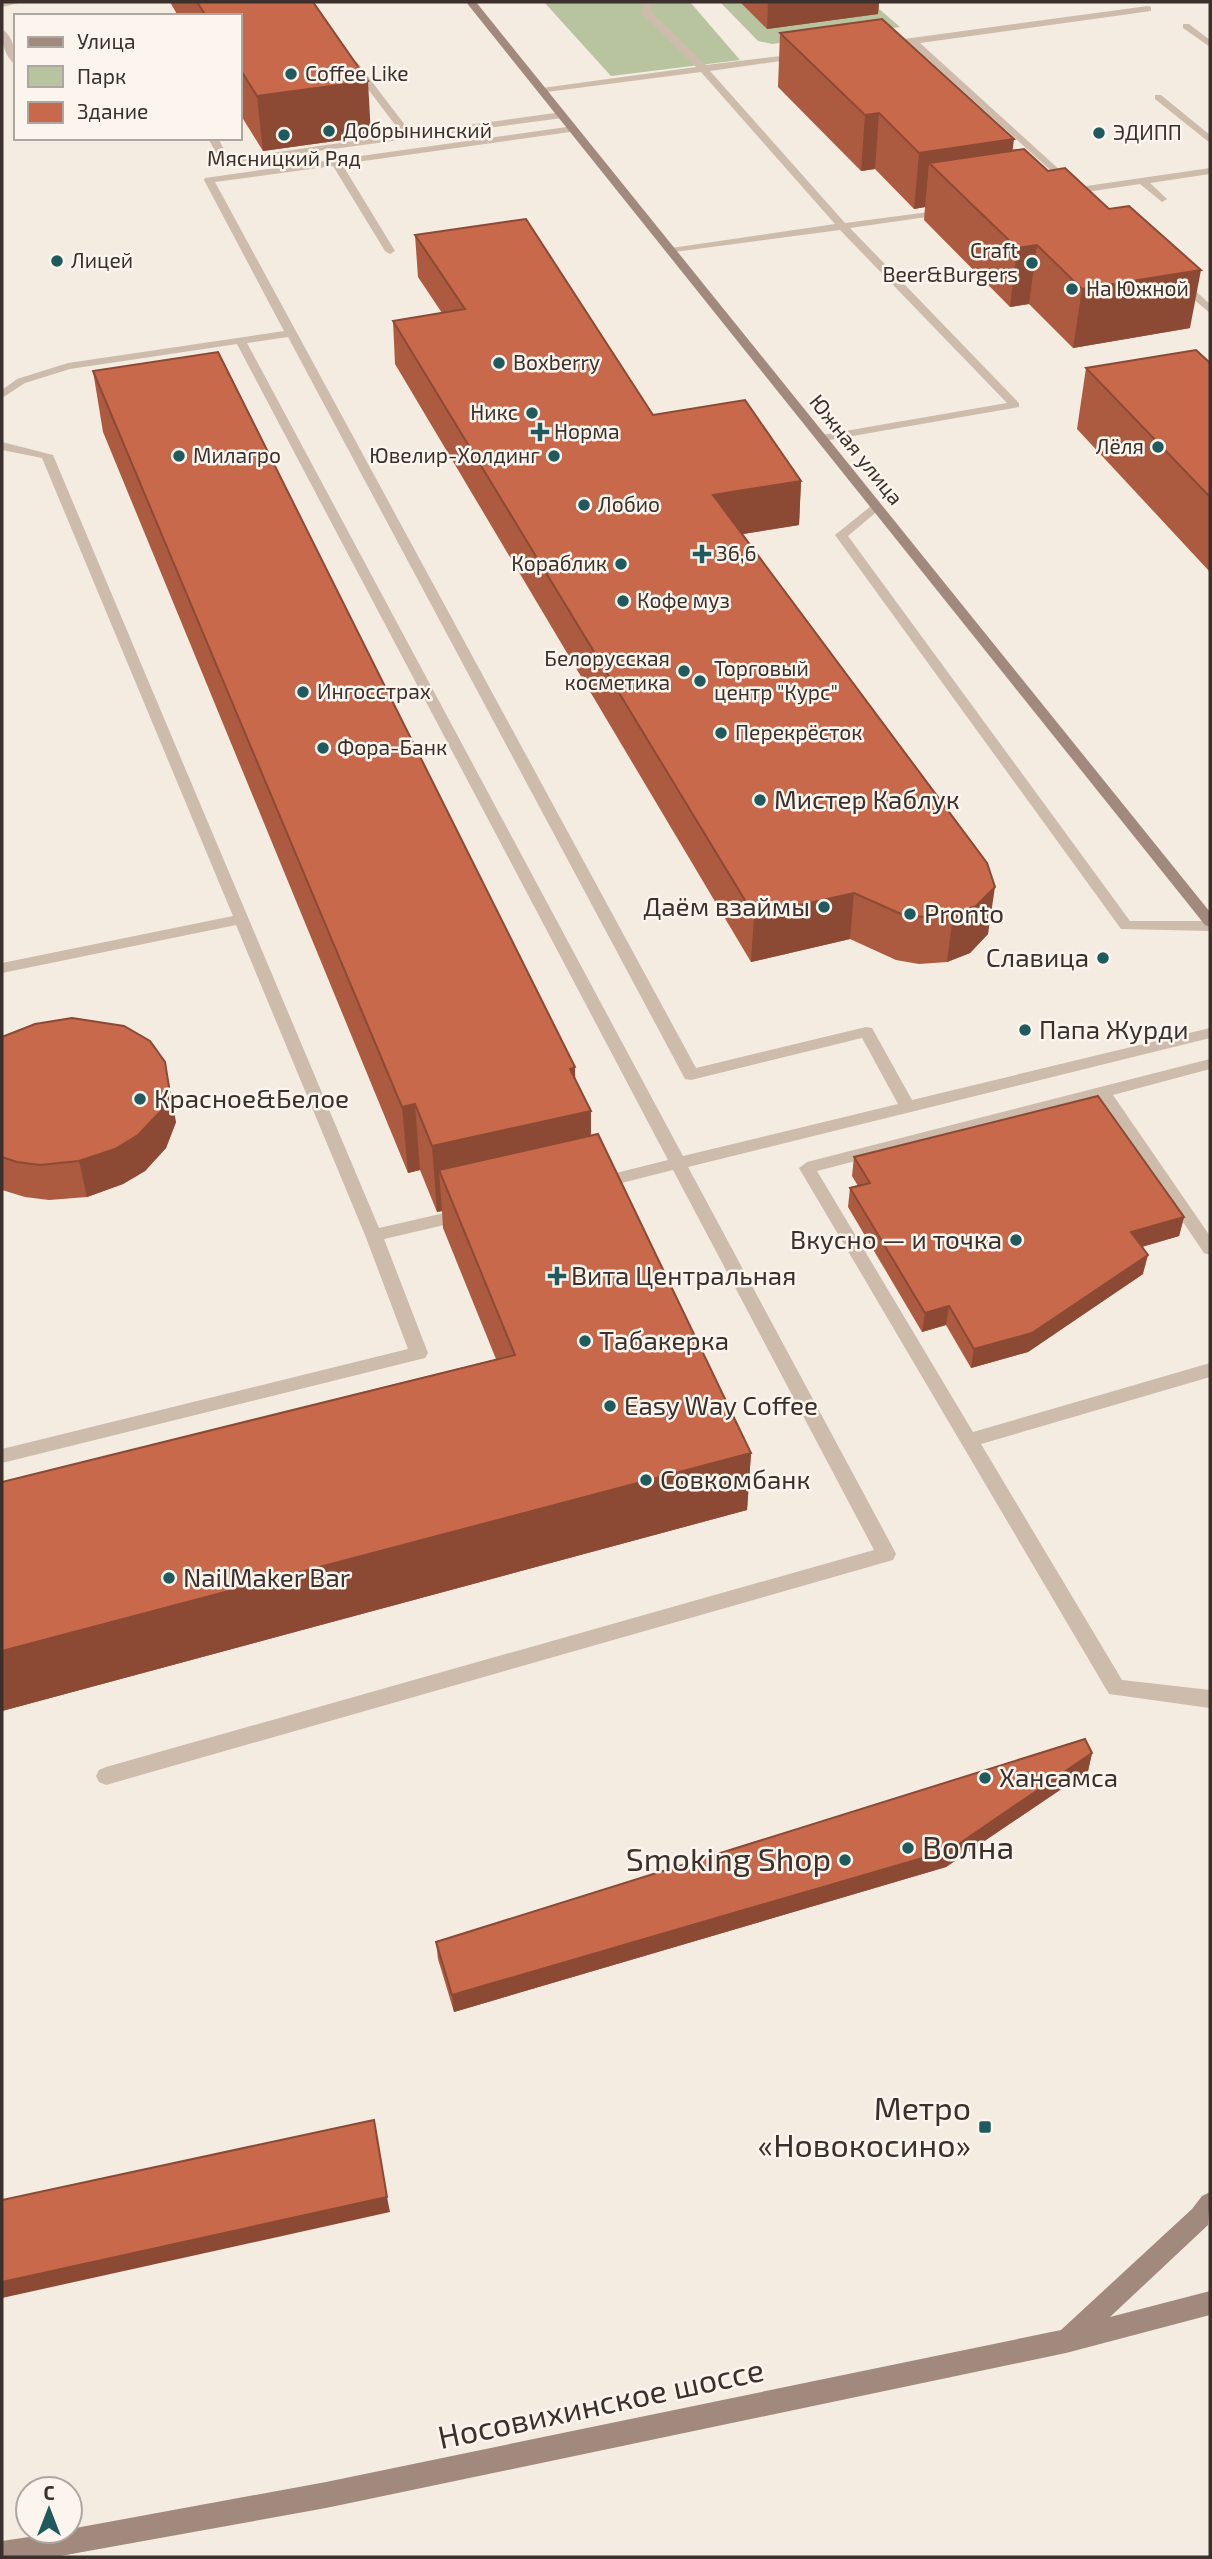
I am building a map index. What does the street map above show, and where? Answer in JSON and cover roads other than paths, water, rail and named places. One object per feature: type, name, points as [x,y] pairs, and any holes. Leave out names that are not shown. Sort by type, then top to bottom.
[{"type":"street","name":"Южная улица","points":[[471,2],[1210,924]]},
{"type":"street","points":[[1066,2341],[1200,2217],[1210,2204]]},
{"type":"street","name":"Носовихинское шоссе","points":[[2,2554],[326,2495],[1066,2341],[1210,2303]]},
{"type":"lane","points":[[2,4],[18,2]]},
{"type":"lane","points":[[648,2],[645,12],[704,69],[843,227],[1015,405],[822,439]]},
{"type":"lane","points":[[874,46],[1148,9],[1139,2]]},
{"type":"lane","points":[[1186,26],[1210,44]]},
{"type":"lane","points":[[2,32],[14,58]]},
{"type":"lane","points":[[913,41],[1080,194]]},
{"type":"lane","points":[[348,55],[408,136]]},
{"type":"lane","points":[[542,91],[808,55]]},
{"type":"lane","points":[[1158,97],[1210,140]]},
{"type":"lane","points":[[214,140],[226,162],[562,115]]},
{"type":"lane","points":[[573,129],[209,180],[691,1075],[866,1032],[908,1107]]},
{"type":"lane","points":[[336,162],[390,251]]},
{"type":"lane","points":[[1136,170],[1162,199]]},
{"type":"lane","points":[[1049,195],[1080,194],[1210,171]]},
{"type":"lane","points":[[671,251],[967,208]]},
{"type":"lane","points":[[1171,275],[1210,310]]},
{"type":"lane","points":[[2,395],[21,381],[68,366],[291,333]]},
{"type":"lane","points":[[106,1776],[886,1554],[240,340]]},
{"type":"lane","points":[[2,446],[47,455],[374,1235],[419,1353],[2,1456]]},
{"type":"lane","points":[[876,506],[841,536],[1125,926],[1210,924]]},
{"type":"lane","points":[[2,968],[242,919]]},
{"type":"lane","points":[[586,1186],[1210,1033]]},
{"type":"lane","points":[[1210,1064],[807,1168],[1116,1688],[1210,1699]]},
{"type":"lane","points":[[1103,1092],[1210,1249]]},
{"type":"lane","points":[[374,1235],[480,1211]]},
{"type":"lane","points":[[969,1440],[1210,1370]]},
{"type":"place","name":"Coffee Like","points":[[291,74]]},
{"type":"place","name":"Добрынинский","points":[[329,131]]},
{"type":"place","name":"ЭДИПП","points":[[1099,133]]},
{"type":"place","name":"Мясницкий Ряд","points":[[284,135]]},
{"type":"place","name":"Лицей","points":[[57,261]]},
{"type":"place","name":"Craft Beer&Burgers","points":[[1032,263]]},
{"type":"place","name":"На Южной","points":[[1072,289]]},
{"type":"place","name":"Boxberry","points":[[499,363]]},
{"type":"place","name":"Никс","points":[[532,413]]},
{"type":"place","name":"Норма","points":[[540,432]]},
{"type":"place","name":"Лёля","points":[[1158,447]]},
{"type":"place","name":"Милагро","points":[[179,456]]},
{"type":"place","name":"Ювелир-Холдинг","points":[[554,456]]},
{"type":"place","name":"Лобио","points":[[584,505]]},
{"type":"place","name":"36,6","points":[[702,554]]},
{"type":"place","name":"Кораблик","points":[[621,564]]},
{"type":"place","name":"Кофе муз","points":[[623,601]]},
{"type":"place","name":"Белорусская косметика","points":[[684,671]]},
{"type":"place","name":"Торговый центр \"Курс\"","points":[[700,681]]},
{"type":"place","name":"Ингосстрах","points":[[303,692]]},
{"type":"place","name":"Перекрёсток","points":[[721,733]]},
{"type":"place","name":"Фора-Банк","points":[[323,748]]},
{"type":"place","name":"Мистер Каблук","points":[[760,800]]},
{"type":"place","name":"Даём взаймы","points":[[824,907]]},
{"type":"place","name":"Pronto","points":[[910,914]]},
{"type":"place","name":"Славица","points":[[1103,958]]},
{"type":"place","name":"Папа Журди","points":[[1025,1030]]},
{"type":"place","name":"Красное&Белое","points":[[140,1099]]},
{"type":"place","name":"Вкусно — и точка","points":[[1016,1240]]},
{"type":"place","name":"Вита Центральная","points":[[557,1276]]},
{"type":"place","name":"Табакерка","points":[[585,1341]]},
{"type":"place","name":"Easy Way Coffee","points":[[610,1406]]},
{"type":"place","name":"Совкомбанк","points":[[646,1480]]},
{"type":"place","name":"NailMaker Bar","points":[[169,1578]]},
{"type":"place","name":"Хансамса","points":[[985,1778]]},
{"type":"place","name":"Волна","points":[[908,1848]]},
{"type":"place","name":"Smoking Shop","points":[[845,1860]]},
{"type":"place","name":"Метро «Новокосино»","points":[[985,2127]]}]
